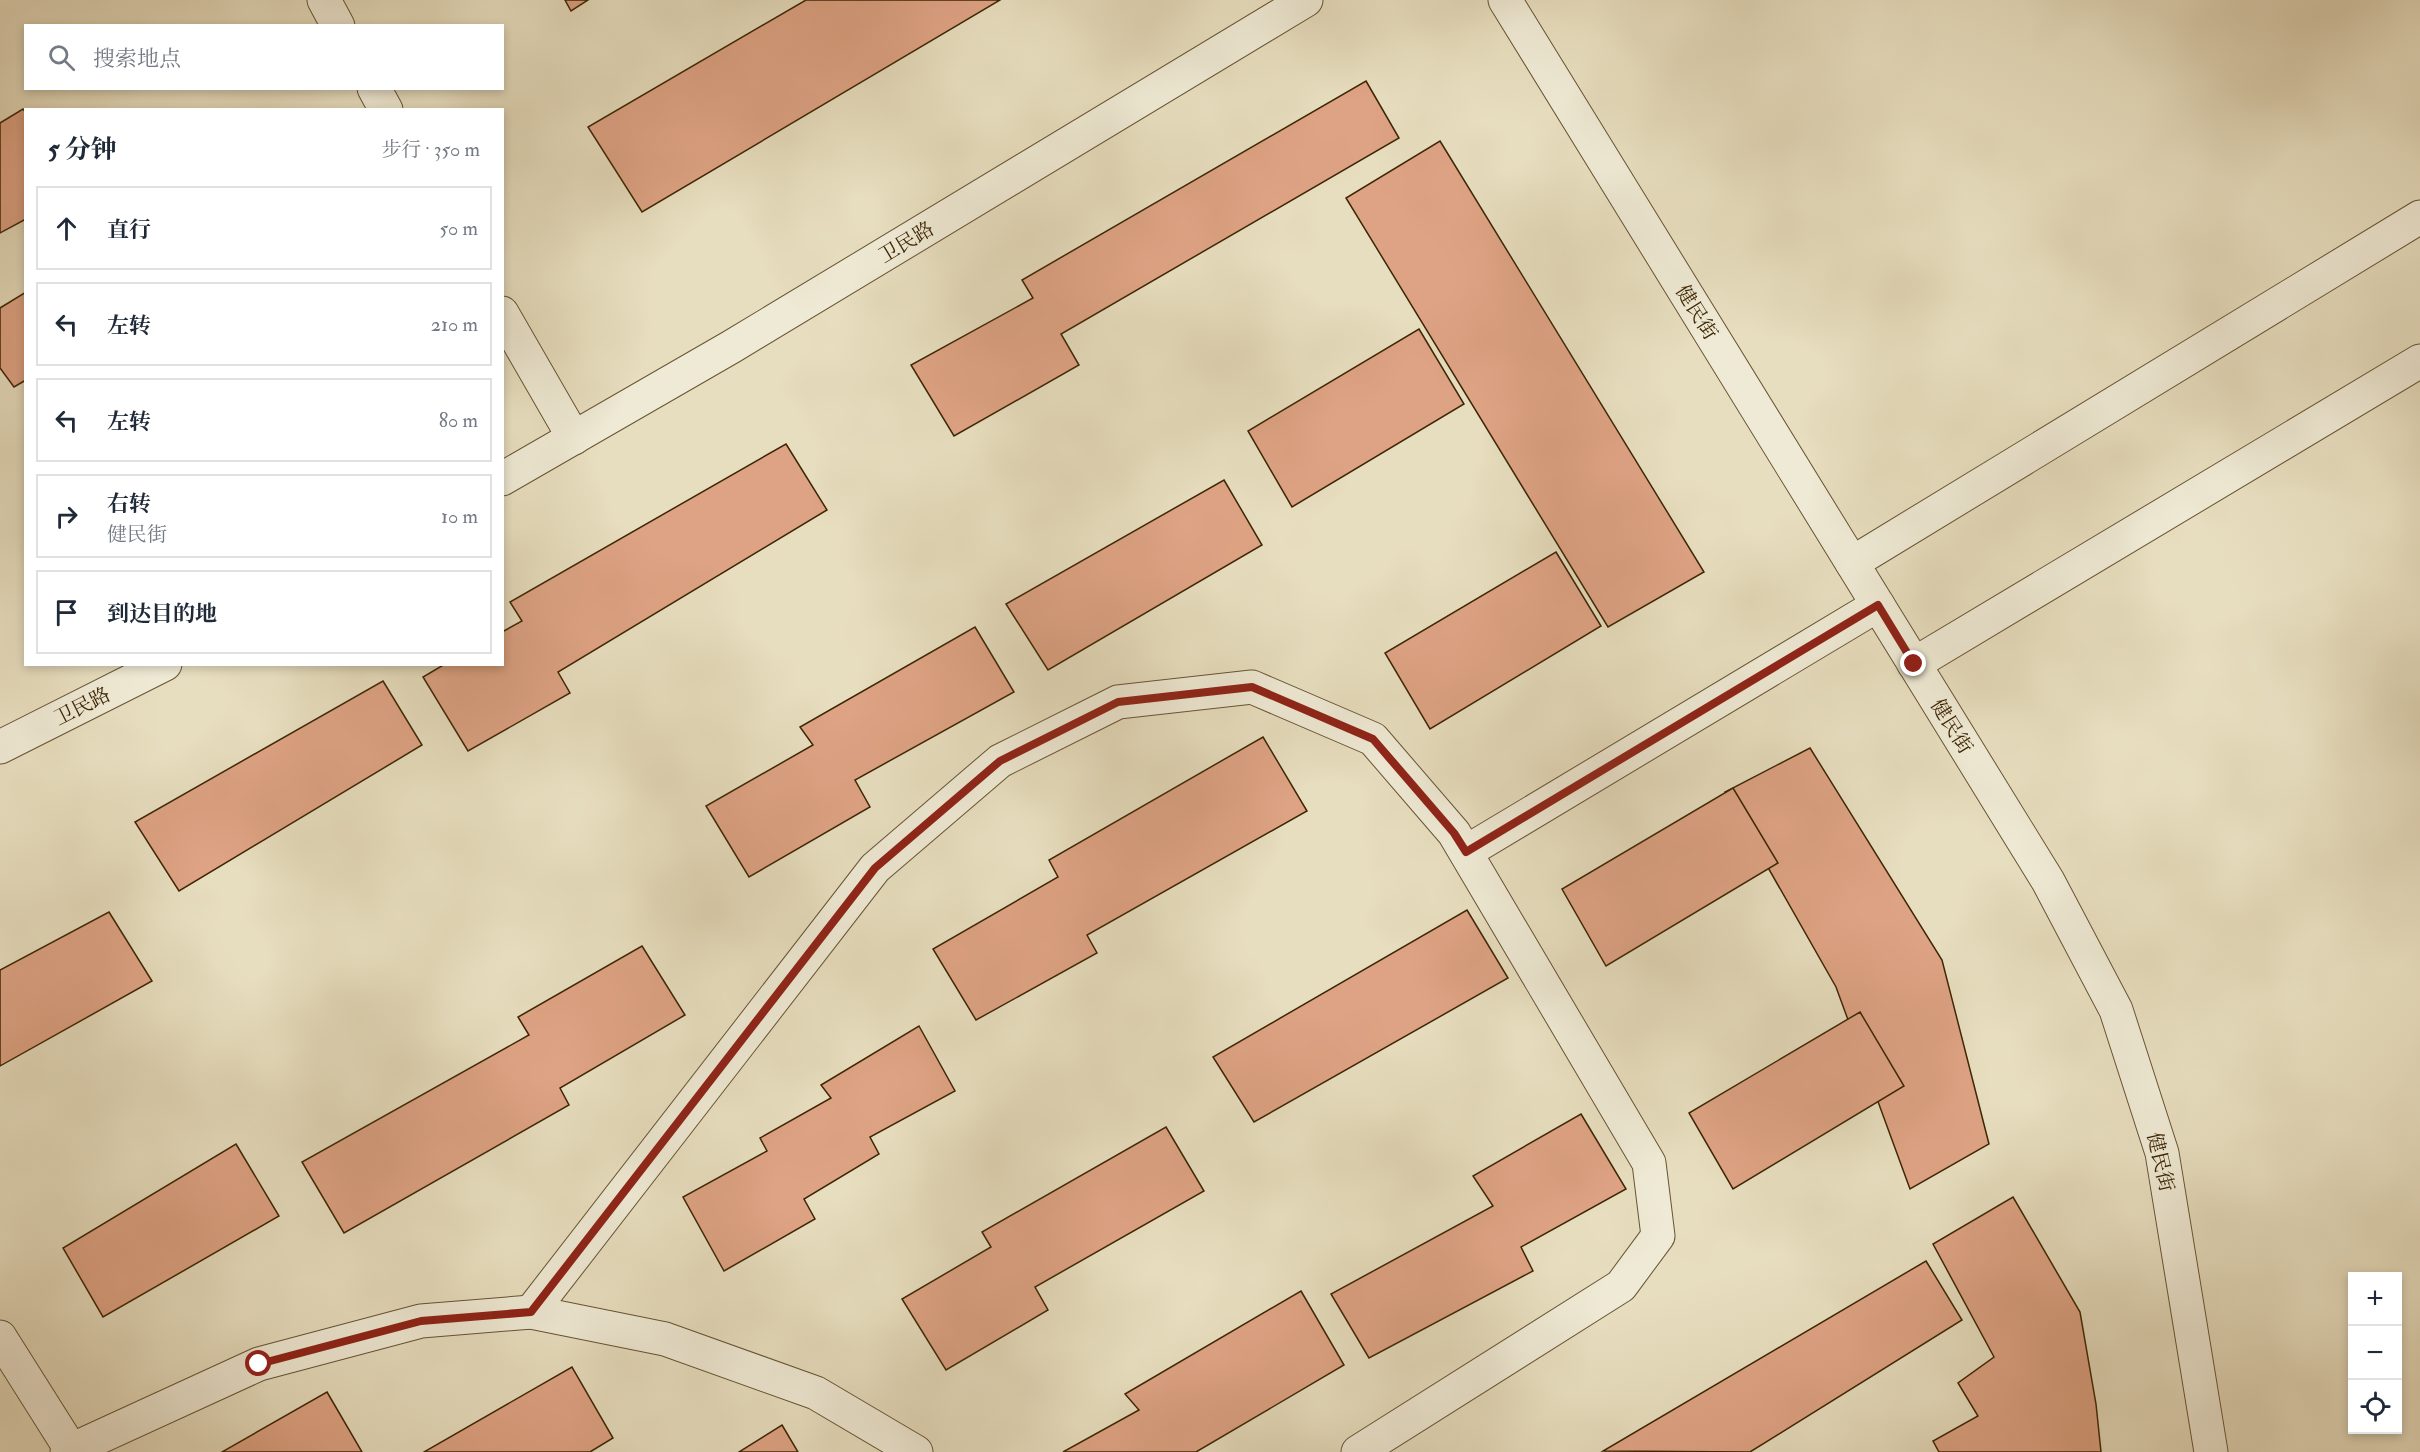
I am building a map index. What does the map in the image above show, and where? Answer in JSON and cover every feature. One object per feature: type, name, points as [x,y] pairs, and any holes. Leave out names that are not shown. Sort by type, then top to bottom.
[{"type":"street","points":[[324,0],[337,24]]},
{"type":"street","name":"卫民路","points":[[504,478],[731,347],[1306,0]]},
{"type":"street","name":"健民街","points":[[1505,0],[2048,881],[2116,1010],[2162,1153],[2211,1452]]},
{"type":"street","points":[[375,90],[385,108]]},
{"type":"street","points":[[1852,563],[2420,217]]},
{"type":"street","points":[[504,316],[574,438]]},
{"type":"street","points":[[1914,664],[2420,362]]},
{"type":"street","points":[[1466,852],[1878,605]]},
{"type":"street","name":"卫民路","points":[[0,747],[161,666]]},
{"type":"street","points":[[531,1312],[875,868],[1000,761],[1118,702],[1252,687],[1373,739],[1454,833],[1649,1163],[1658,1236],[1621,1286],[1358,1452]]},
{"type":"street","points":[[0,1337],[68,1450],[259,1364],[421,1321],[531,1312],[665,1339],[816,1393],[916,1452]]},
{"type":"building","points":[[565,0],[588,0],[571,11]]},
{"type":"building","points":[[806,0],[1000,0],[642,212],[588,127]]},
{"type":"building","points":[[1366,81],[1399,138],[1061,334],[1079,365],[954,436],[911,365],[1033,298],[1022,280]]},
{"type":"building","points":[[24,110],[24,220],[0,233],[0,123]]},
{"type":"building","points":[[1440,141],[1704,572],[1608,627],[1346,198]]},
{"type":"building","points":[[24,293],[24,381],[14,387],[0,368],[0,308]]},
{"type":"building","points":[[1419,329],[1464,404],[1292,507],[1248,431]]},
{"type":"building","points":[[786,444],[827,510],[558,672],[570,693],[468,751],[423,677],[442,666],[504,666],[504,631],[522,621],[510,602]]},
{"type":"building","points":[[1224,480],[1262,545],[1048,670],[1006,604]]},
{"type":"building","points":[[1556,552],[1601,626],[1430,729],[1385,653]]},
{"type":"building","points":[[975,627],[1014,692],[855,780],[870,807],[749,877],[706,806],[813,745],[800,727]]},
{"type":"building","points":[[383,681],[422,745],[179,891],[135,822]]},
{"type":"building","points":[[1263,737],[1307,811],[1087,935],[1097,953],[976,1020],[933,949],[1058,877],[1049,860]]},
{"type":"building","points":[[1810,748],[1942,960],[1989,1144],[1910,1189],[1836,987],[1725,792]]},
{"type":"building","points":[[1733,788],[1778,863],[1606,966],[1562,889]]},
{"type":"building","points":[[1467,910],[1508,978],[1254,1122],[1213,1057]]},
{"type":"building","points":[[109,912],[152,981],[0,1066],[0,970]]},
{"type":"building","points":[[642,946],[685,1015],[560,1088],[569,1105],[344,1233],[302,1162],[529,1035],[518,1017]]},
{"type":"building","points":[[1860,1012],[1904,1086],[1733,1189],[1689,1113]]},
{"type":"building","points":[[919,1026],[955,1091],[870,1137],[879,1154],[804,1199],[815,1219],[724,1271],[683,1197],[767,1151],[760,1138],[831,1098],[821,1085]]},
{"type":"building","points":[[1581,1114],[1626,1189],[1521,1247],[1533,1271],[1369,1358],[1331,1294],[1493,1206],[1473,1176]]},
{"type":"building","points":[[1166,1127],[1204,1191],[1035,1287],[1048,1310],[946,1370],[902,1299],[991,1247],[982,1232]]},
{"type":"building","points":[[236,1144],[279,1216],[103,1317],[63,1248]]},
{"type":"building","points":[[2013,1197],[2080,1312],[2096,1404],[2101,1452],[1939,1452],[1933,1441],[1978,1416],[1958,1383],[1994,1357],[1933,1244]]},
{"type":"building","points":[[1926,1261],[1962,1320],[1750,1452],[1603,1451]]},
{"type":"building","points":[[1301,1291],[1344,1365],[1196,1452],[1063,1452],[1139,1410],[1125,1394]]},
{"type":"building","points":[[572,1367],[613,1438],[590,1452],[424,1452]]},
{"type":"building","points":[[327,1392],[362,1452],[222,1452]]},
{"type":"building","points":[[782,1425],[798,1452],[739,1452]]},
{"type":"route","points":[[259,1364],[421,1321],[531,1312],[875,868],[1000,761],[1118,702],[1252,687],[1373,739],[1454,833],[1466,852],[1878,605],[1914,664]]}]
